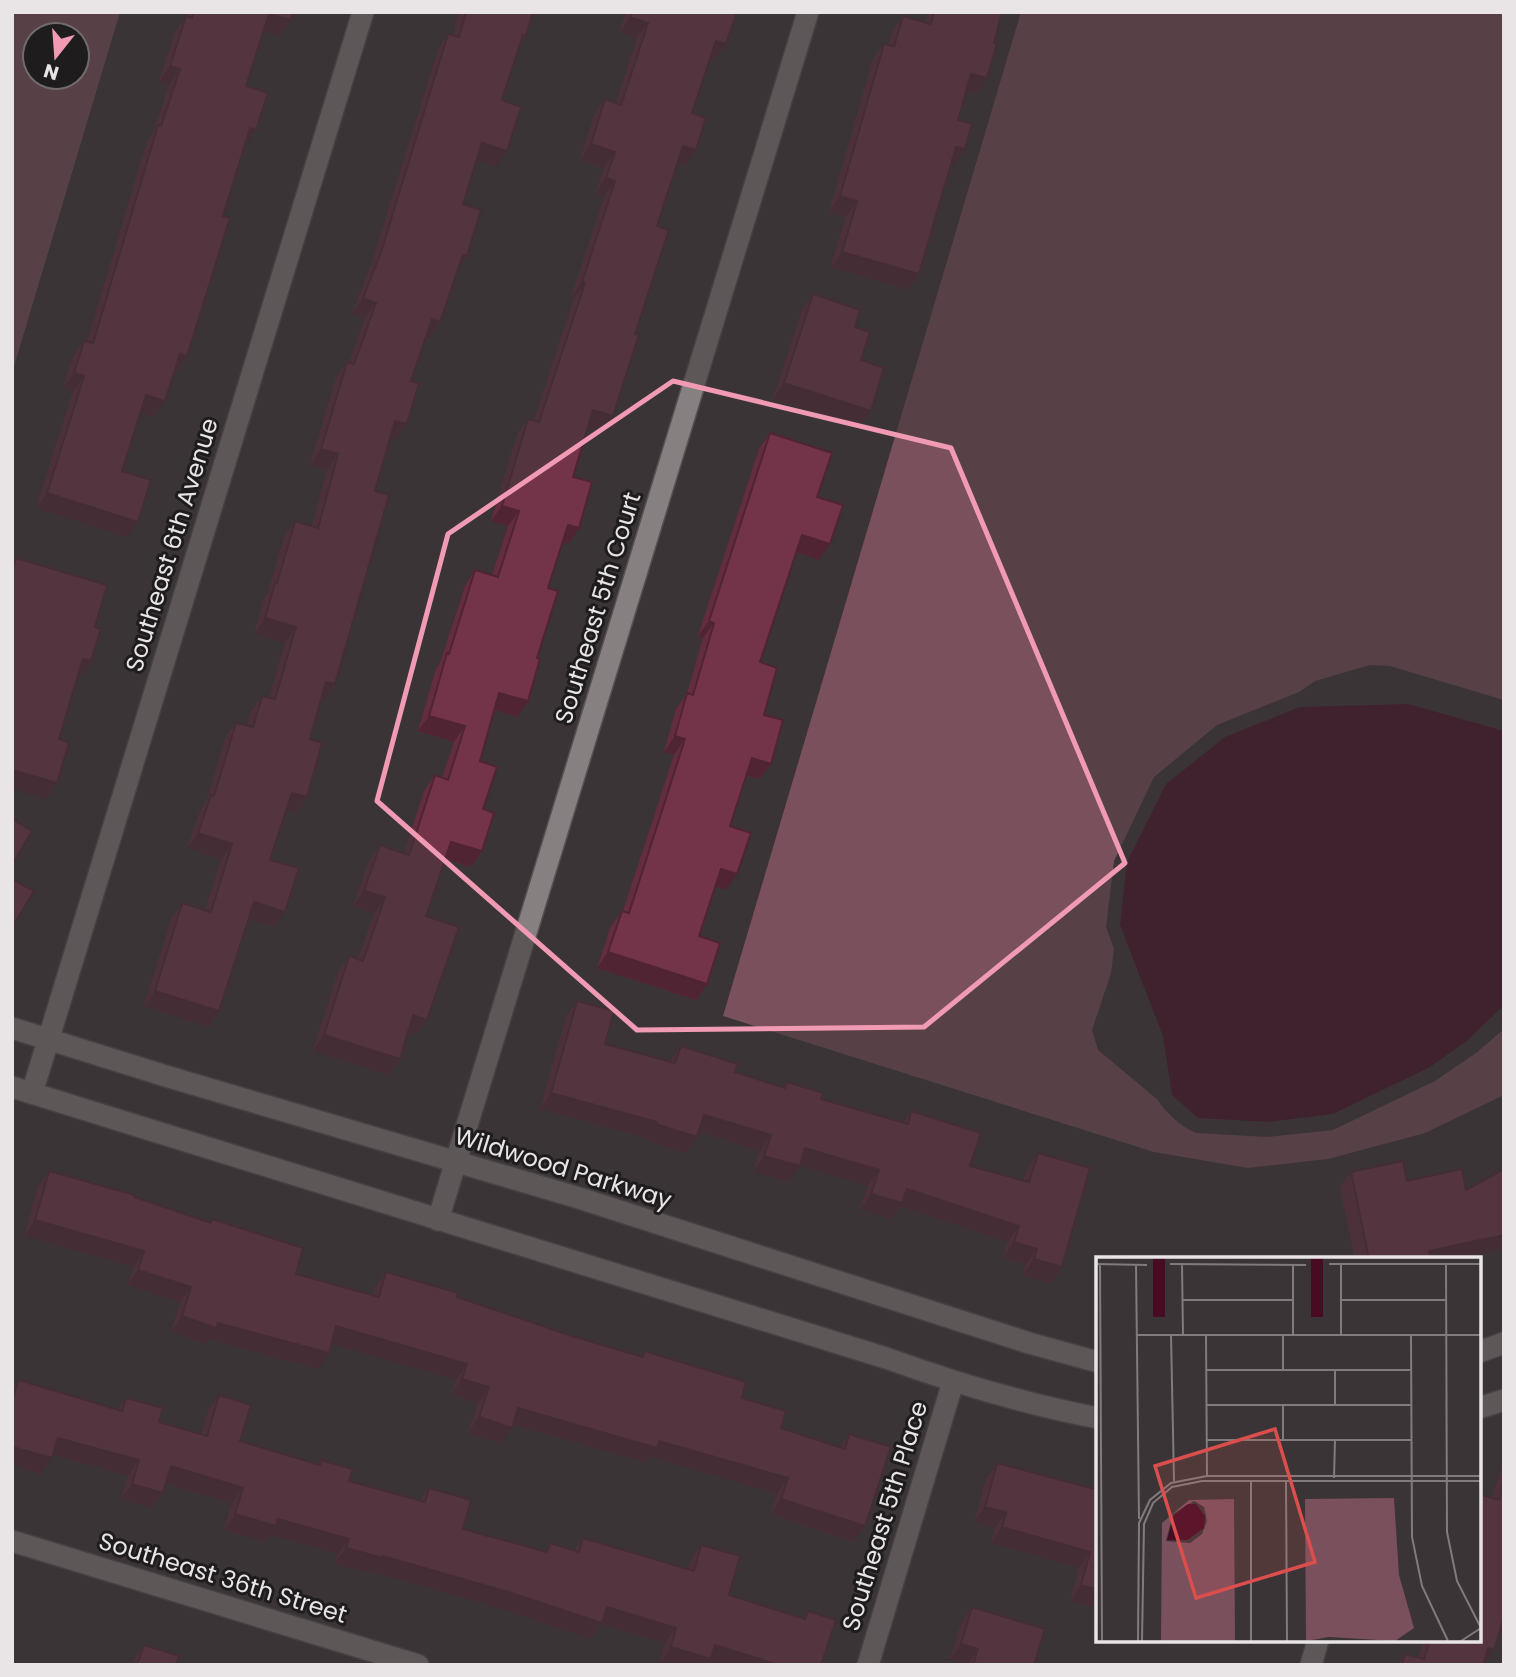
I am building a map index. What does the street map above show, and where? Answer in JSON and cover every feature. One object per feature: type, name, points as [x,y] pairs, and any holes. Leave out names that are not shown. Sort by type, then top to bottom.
[{"type":"street","name":"Southeast 6th Avenue","points":[[22,1090],[49,1040],[363,12]]},
{"type":"street","name":"Southeast 5th Court","points":[[438,1220],[808,12]]},
{"type":"street","name":"Wildwood Parkway","points":[[12,1028],[579,1198],[1028,1343],[1096,1361]]},
{"type":"street","points":[[22,1090],[872,1354],[953,1382],[1056,1410],[1096,1418]]},
{"type":"street","points":[[1481,1351],[1504,1343]]},
{"type":"street","name":"Southeast 5th Place","points":[[868,1665],[953,1382]]},
{"type":"street","points":[[1481,1407],[1504,1400]]},
{"type":"street","name":"Southeast 36th Street","points":[[12,1541],[418,1665]]},
{"type":"street","points":[[1311,1665],[1317,1642]]},
{"type":"highlighted area","points":[[673,381],[951,448],[1125,863],[924,1027],[637,1030],[377,801],[448,534]]},
{"type":"shaded area","points":[[12,12],[120,12],[12,373]]},
{"type":"shaded area","points":[[1021,12],[1504,12],[1504,700],[1390,666],[1370,665],[1315,681],[1299,692],[1217,725],[1154,777],[1114,861],[1106,927],[1114,949],[1111,973],[1092,1030],[1098,1050],[1158,1100],[1170,1115],[1186,1128],[1197,1133],[1267,1137],[1333,1130],[1435,1081],[1476,1053],[1504,1029],[1504,1095],[1425,1133],[1328,1159],[1248,1168],[1154,1152],[723,1016]]},
{"type":"shaded area","points":[[1408,704],[1504,731],[1504,1005],[1468,1040],[1430,1067],[1333,1114],[1268,1122],[1198,1118],[1172,1095],[1163,1036],[1120,925],[1127,862],[1166,784],[1225,737],[1300,707]]},
{"type":"building","points":[[194,12],[293,12],[291,20],[269,14],[246,86],[268,93],[256,130],[250,128],[223,216],[230,218],[187,356],[180,354],[165,401],[146,395],[122,471],[151,480],[138,522],[47,493],[84,376],[74,373],[84,341],[93,343],[158,125],[161,126],[180,69],[170,66],[186,16],[192,18]]},
{"type":"building","points":[[466,12],[533,12],[502,100],[521,107],[507,151],[482,143],[463,204],[481,210],[467,256],[463,255],[440,322],[432,319],[411,381],[419,383],[407,424],[395,421],[375,491],[389,495],[335,684],[326,682],[310,739],[322,743],[307,797],[292,793],[270,860],[299,868],[285,912],[254,902],[219,1011],[155,991],[182,903],[211,912],[232,844],[198,833],[211,795],[214,796],[236,723],[253,727],[262,696],[275,699],[296,627],[265,618],[295,521],[318,528],[338,454],[321,449],[347,362],[354,364],[376,303],[363,298],[381,252],[448,34],[459,37]]},
{"type":"building","points":[[632,12],[737,12],[726,44],[716,41],[692,113],[706,118],[696,150],[683,146],[657,226],[669,230],[635,334],[639,335],[613,416],[593,410],[573,477],[592,482],[579,528],[568,525],[548,588],[558,591],[537,658],[540,659],[528,701],[499,693],[480,761],[497,767],[483,809],[494,813],[482,851],[451,842],[426,916],[459,927],[427,1020],[413,1015],[400,1059],[324,1035],[349,956],[363,961],[385,897],[364,891],[380,845],[409,855],[435,775],[448,780],[465,726],[429,716],[475,570],[498,577],[519,511],[502,506],[528,419],[539,422],[615,181],[606,178],[615,152],[591,144],[605,99],[621,105],[648,23],[630,17]]},
{"type":"building","points":[[934,12],[1002,12],[994,43],[997,44],[987,78],[971,74],[958,120],[972,124],[965,149],[956,147],[919,274],[842,252],[857,201],[840,196],[884,44],[894,46],[903,16],[931,24]]},
{"type":"building","points":[[813,294],[860,310],[855,327],[870,332],[861,360],[884,368],[871,411],[784,383]]},
{"type":"building","points":[[770,433],[832,453],[817,497],[843,505],[830,544],[802,535],[760,662],[777,668],[764,715],[783,720],[771,764],[752,758],[730,826],[751,833],[737,874],[721,869],[699,936],[720,943],[707,984],[608,952],[622,911],[629,913],[685,739],[675,736],[687,693],[693,695],[714,623],[709,621]]},
{"type":"building","points":[[16,558],[107,585],[95,627],[101,629],[91,661],[83,659],[59,739],[69,743],[57,783],[12,770],[12,572]]},
{"type":"building","points":[[12,819],[32,831],[12,865]]},
{"type":"building","points":[[12,879],[34,891],[13,926],[12,926]]},
{"type":"building","points":[[577,1001],[614,1011],[605,1044],[675,1063],[681,1046],[738,1064],[735,1072],[785,1088],[787,1082],[823,1093],[821,1099],[908,1124],[911,1111],[981,1133],[970,1166],[1029,1182],[1038,1153],[1090,1168],[1062,1267],[1034,1259],[1037,1249],[1014,1242],[1019,1226],[907,1189],[902,1203],[871,1194],[879,1170],[805,1148],[800,1166],[764,1156],[771,1135],[704,1115],[697,1137],[656,1124],[657,1122],[551,1093]]},
{"type":"building","points":[[1403,1161],[1407,1181],[1462,1169],[1466,1190],[1504,1169],[1504,1235],[1429,1251],[1430,1257],[1369,1257],[1351,1172]]},
{"type":"building","points":[[49,1171],[135,1195],[134,1197],[211,1223],[212,1219],[303,1248],[296,1274],[379,1297],[386,1272],[458,1293],[457,1297],[572,1336],[643,1357],[645,1351],[746,1382],[742,1398],[786,1411],[781,1428],[845,1449],[849,1434],[891,1447],[865,1526],[781,1499],[788,1478],[659,1441],[657,1448],[518,1408],[512,1428],[479,1417],[489,1387],[462,1379],[467,1364],[336,1326],[329,1353],[218,1323],[216,1328],[182,1316],[191,1287],[138,1270],[144,1251],[35,1220]]},
{"type":"building","points":[[19,1380],[122,1411],[126,1398],[163,1408],[159,1422],[207,1436],[219,1395],[251,1405],[240,1441],[320,1465],[321,1460],[353,1469],[349,1481],[425,1502],[429,1488],[471,1500],[463,1529],[547,1552],[550,1543],[579,1552],[583,1538],[694,1571],[701,1545],[740,1556],[729,1595],[805,1619],[808,1611],[836,1620],[821,1665],[779,1665],[715,1645],[711,1659],[671,1647],[676,1628],[607,1607],[602,1623],[515,1594],[346,1548],[349,1539],[278,1519],[276,1526],[235,1514],[243,1488],[171,1466],[163,1493],[132,1484],[139,1460],[58,1438],[52,1458],[12,1447],[12,1400]]},
{"type":"building","points":[[997,1463],[1096,1489],[1096,1589],[1081,1585],[1090,1552],[1002,1527],[1006,1512],[985,1507]]},
{"type":"building","points":[[1504,1481],[1504,1617],[1494,1650],[1488,1648],[1483,1665],[1402,1665],[1405,1654],[1424,1659],[1429,1642],[1481,1642],[1481,1495],[1499,1500]]},
{"type":"building","points":[[972,1607],[1045,1629],[1034,1665],[973,1665],[978,1649],[961,1644]]},
{"type":"building","points":[[144,1645],[179,1656],[176,1665],[137,1665]]}]
